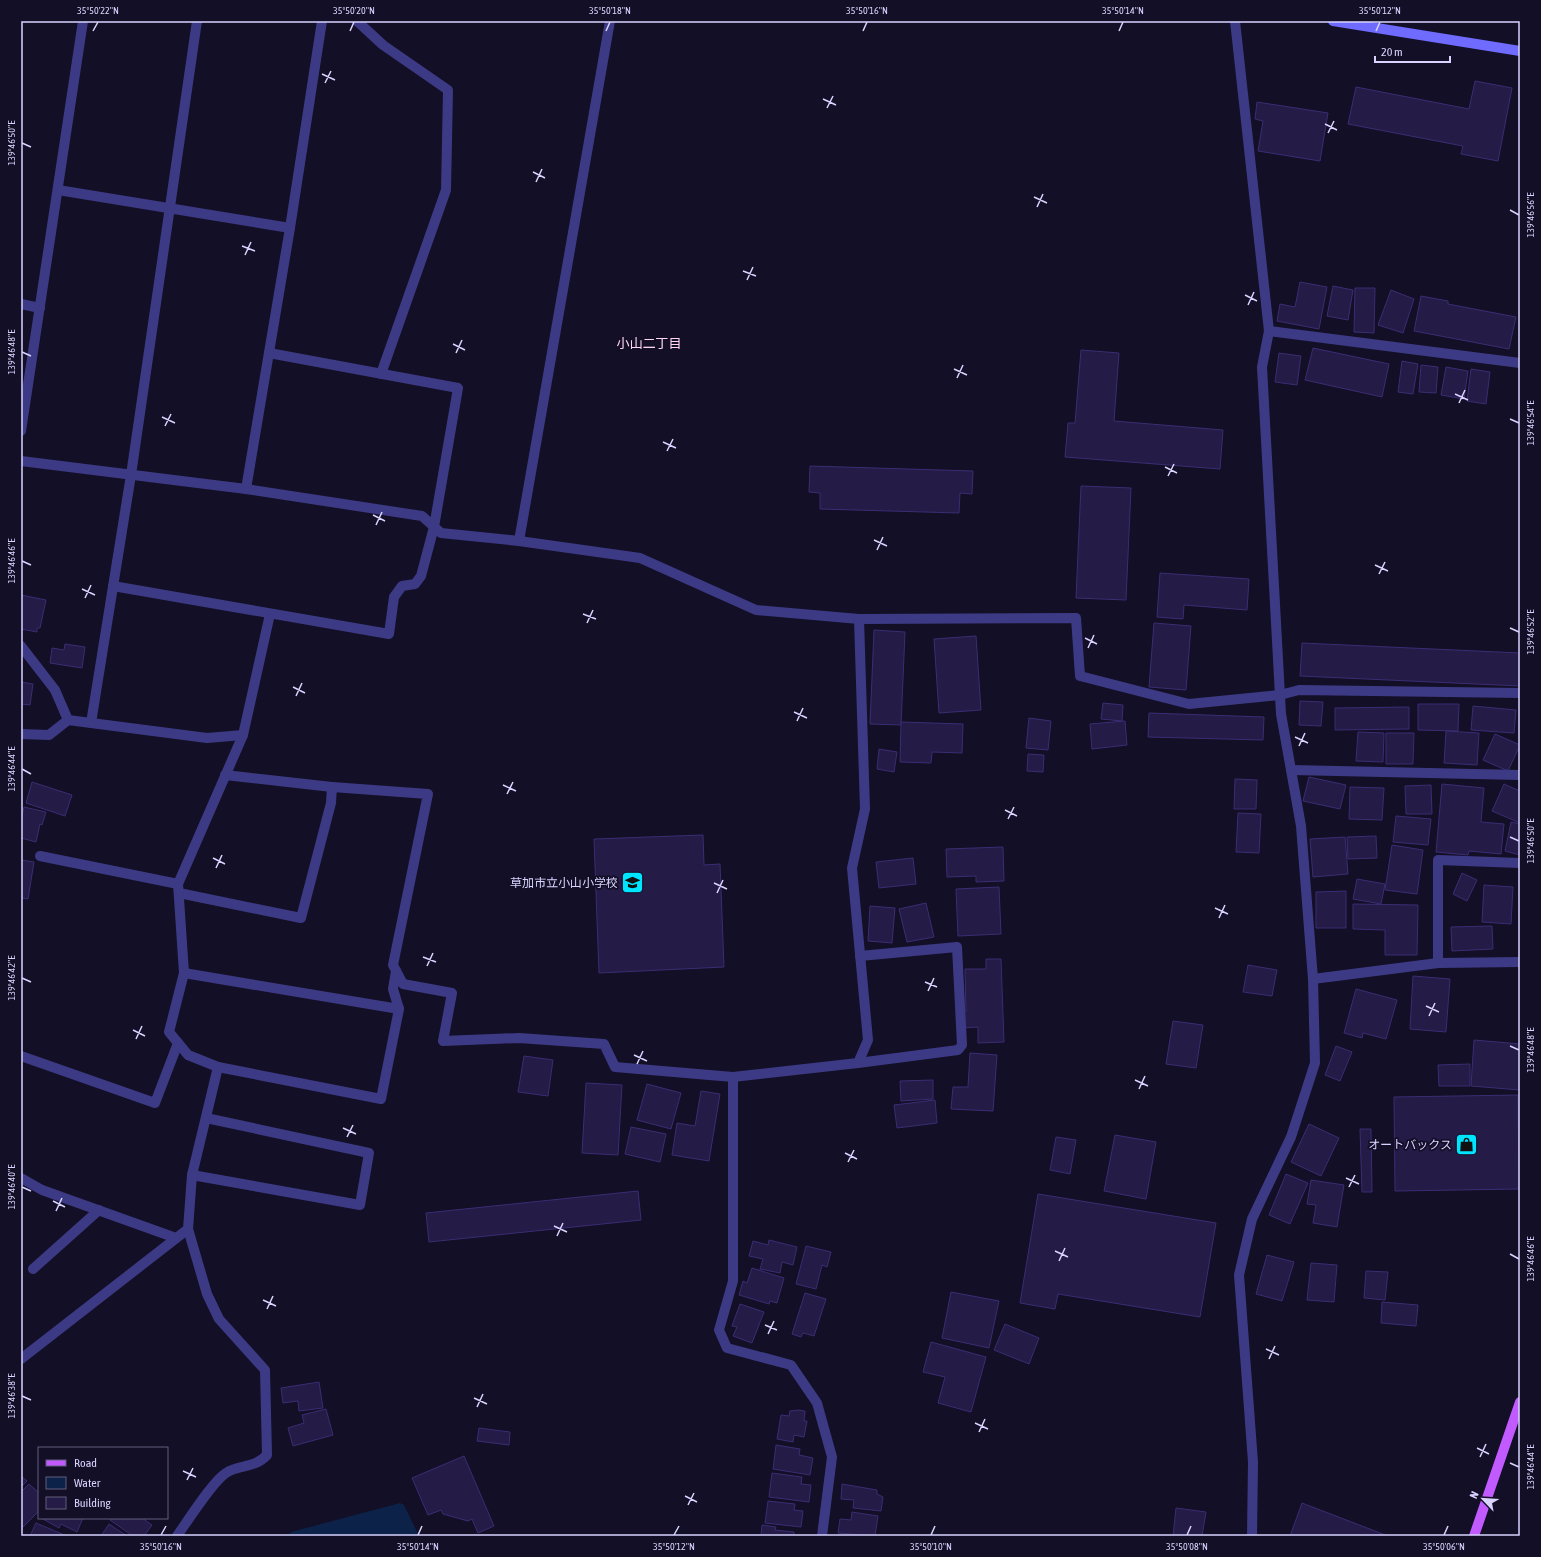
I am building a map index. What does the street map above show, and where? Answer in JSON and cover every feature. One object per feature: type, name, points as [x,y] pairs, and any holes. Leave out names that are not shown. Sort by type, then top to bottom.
[{"type":"main road","points":[[1474,1536],[1520,1402]]},
{"type":"street","points":[[21,432],[83,21]]},
{"type":"street","points":[[91,723],[130,474],[197,21]]},
{"type":"street","points":[[246,489],[290,228],[322,21]]},
{"type":"street","points":[[357,21],[383,45],[448,90],[446,190],[380,374]]},
{"type":"street","points":[[519,541],[610,21]]},
{"type":"street","points":[[1235,21],[1270,331],[1262,367],[1281,714],[1301,826],[1313,979],[1315,1063],[1291,1137],[1252,1220],[1239,1275],[1253,1462],[1252,1536]]},
{"type":"street","points":[[1333,21],[1520,51]]},
{"type":"street","points":[[58,190],[290,228]]},
{"type":"street","points":[[21,304],[40,308]]},
{"type":"street","points":[[1270,331],[1520,363]]},
{"type":"street","points":[[113,586],[388,634],[394,597],[402,586],[415,584],[421,576],[434,527],[458,388],[269,354]]},
{"type":"street","points":[[21,461],[246,489],[422,516],[441,533],[519,541],[640,558],[756,610],[859,619],[1076,618],[1080,676],[1189,704],[1280,695],[1299,690],[1520,693]]},
{"type":"street","points":[[270,614],[243,735],[179,888],[184,972],[169,1032],[188,1054],[218,1067],[381,1099],[399,1009],[393,989],[396,971]]},
{"type":"street","points":[[858,1063],[868,1040],[852,868],[865,809],[859,619]]},
{"type":"street","points":[[21,646],[55,690],[68,720]]},
{"type":"street","points":[[21,734],[48,736],[68,720],[207,738],[243,735]]},
{"type":"street","points":[[1291,770],[1520,775]]},
{"type":"street","points":[[225,775],[332,787],[428,794],[393,965],[403,984],[452,993],[444,1041],[519,1038],[604,1044],[615,1067],[733,1077],[958,1050],[962,1045],[957,948],[860,956]]},
{"type":"street","points":[[40,856],[301,918],[331,803],[332,787]]},
{"type":"street","points":[[1438,963],[1438,860],[1520,863]]},
{"type":"street","points":[[1313,979],[1438,963],[1520,962]]},
{"type":"street","points":[[184,972],[399,1009]]},
{"type":"street","points":[[21,1056],[155,1103],[178,1043]]},
{"type":"street","points":[[177,1536],[216,1482],[226,1472],[260,1463],[267,1455],[265,1370],[219,1319],[207,1294],[188,1229],[192,1175],[218,1067]]},
{"type":"street","points":[[733,1077],[733,1281],[720,1330],[727,1348],[791,1365],[817,1403],[832,1457],[822,1536]]},
{"type":"street","points":[[192,1175],[360,1205],[369,1153],[206,1118]]},
{"type":"street","points":[[21,1178],[42,1190],[176,1238]]},
{"type":"street","points":[[33,1269],[100,1210]]},
{"type":"street","points":[[21,1359],[188,1229]]},
{"type":"water","points":[[400,1503],[404,1505],[419,1536],[288,1536],[291,1532]]},
{"type":"building","points":[[1475,81],[1512,88],[1498,161],[1461,154],[1463,146],[1348,124],[1356,87],[1469,109]]},
{"type":"building","points":[[1257,102],[1328,113],[1320,161],[1258,151],[1263,121],[1255,119]]},
{"type":"building","points":[[1300,282],[1327,287],[1319,329],[1277,321],[1280,304],[1295,307]]},
{"type":"building","points":[[1333,286],[1353,290],[1348,320],[1327,316]]},
{"type":"building","points":[[1355,288],[1375,288],[1374,333],[1354,332]]},
{"type":"building","points":[[1391,290],[1414,299],[1403,333],[1378,325]]},
{"type":"building","points":[[1421,296],[1448,301],[1448,304],[1516,317],[1509,349],[1414,331]]},
{"type":"building","points":[[1313,348],[1389,364],[1382,397],[1305,380]]},
{"type":"building","points":[[1081,350],[1119,353],[1114,421],[1223,430],[1220,469],[1065,457],[1068,423],[1075,423]]},
{"type":"building","points":[[1279,353],[1301,356],[1297,385],[1275,382]]},
{"type":"building","points":[[1402,361],[1418,364],[1413,394],[1398,392]]},
{"type":"building","points":[[1421,365],[1438,367],[1436,393],[1419,392]]},
{"type":"building","points":[[1446,367],[1468,371],[1464,399],[1441,395]]},
{"type":"building","points":[[1471,369],[1490,372],[1486,404],[1467,401]]},
{"type":"building","points":[[810,466],[973,471],[972,494],[960,493],[959,513],[820,509],[820,493],[809,492]]},
{"type":"building","points":[[1081,486],[1131,488],[1126,600],[1076,598]]},
{"type":"building","points":[[1160,573],[1249,579],[1247,610],[1184,605],[1183,619],[1157,617]]},
{"type":"building","points":[[21,595],[46,600],[40,628],[37,628],[37,632],[21,629]]},
{"type":"building","points":[[1154,623],[1191,626],[1186,690],[1149,687]]},
{"type":"building","points":[[874,630],[905,632],[901,725],[870,724]]},
{"type":"building","points":[[976,636],[981,710],[939,713],[934,639]]},
{"type":"building","points":[[1302,643],[1520,653],[1520,686],[1300,676]]},
{"type":"building","points":[[65,644],[85,647],[82,668],[50,663],[52,648],[64,650]]},
{"type":"building","points":[[21,682],[33,684],[30,705],[21,704]]},
{"type":"building","points":[[1300,701],[1323,702],[1321,726],[1299,725]]},
{"type":"building","points":[[1103,703],[1123,705],[1122,721],[1101,719]]},
{"type":"building","points":[[1418,704],[1459,704],[1458,731],[1418,730]]},
{"type":"building","points":[[1473,706],[1516,710],[1514,733],[1471,730]]},
{"type":"building","points":[[1409,707],[1409,729],[1335,730],[1335,708]]},
{"type":"building","points":[[1149,713],[1264,717],[1263,740],[1148,737]]},
{"type":"building","points":[[1029,718],[1051,721],[1048,750],[1026,748]]},
{"type":"building","points":[[1125,721],[1127,745],[1092,749],[1090,724]]},
{"type":"building","points":[[901,722],[963,724],[962,753],[932,752],[931,763],[900,762]]},
{"type":"building","points":[[1446,731],[1479,733],[1477,765],[1444,763]]},
{"type":"building","points":[[1358,732],[1384,733],[1383,762],[1356,761]]},
{"type":"building","points":[[1386,733],[1414,733],[1413,764],[1386,764]]},
{"type":"building","points":[[1495,734],[1520,745],[1508,771],[1483,760]]},
{"type":"building","points":[[879,749],[897,752],[894,772],[877,769]]},
{"type":"building","points":[[1028,754],[1044,755],[1043,772],[1027,771]]},
{"type":"building","points":[[1309,777],[1346,785],[1340,809],[1303,801]]},
{"type":"building","points":[[1235,779],[1257,780],[1256,809],[1234,809]]},
{"type":"building","points":[[32,782],[72,795],[65,816],[26,803]]},
{"type":"building","points":[[1442,784],[1484,788],[1481,822],[1504,824],[1501,854],[1469,851],[1468,855],[1436,852]]},
{"type":"building","points":[[1504,784],[1520,791],[1520,823],[1492,811]]},
{"type":"building","points":[[1431,785],[1432,814],[1406,814],[1405,786]]},
{"type":"building","points":[[1350,787],[1384,788],[1382,820],[1349,819]]},
{"type":"building","points":[[24,807],[46,812],[42,825],[40,824],[36,842],[21,838],[21,821]]},
{"type":"building","points":[[1238,813],[1261,814],[1259,853],[1236,852]]},
{"type":"building","points":[[1396,816],[1431,819],[1428,845],[1393,842]]},
{"type":"building","points":[[1511,822],[1520,824],[1520,855],[1505,851]]},
{"type":"building","points":[[703,835],[704,865],[720,864],[724,967],[599,973],[594,839]]},
{"type":"building","points":[[1376,836],[1377,858],[1348,859],[1347,837]]},
{"type":"building","points":[[1345,837],[1348,874],[1313,877],[1310,839]]},
{"type":"building","points":[[1392,845],[1423,850],[1417,894],[1385,890]]},
{"type":"building","points":[[1003,847],[1004,881],[976,882],[976,876],[947,877],[946,849]]},
{"type":"building","points":[[913,858],[916,884],[879,888],[876,862]]},
{"type":"building","points":[[21,860],[34,862],[28,899],[21,898]]},
{"type":"building","points":[[1462,873],[1477,880],[1467,901],[1453,894]]},
{"type":"building","points":[[1357,879],[1385,884],[1381,904],[1353,899]]},
{"type":"building","points":[[1484,885],[1513,887],[1511,924],[1482,922]]},
{"type":"building","points":[[999,887],[1001,934],[958,936],[956,889]]},
{"type":"building","points":[[1346,891],[1346,928],[1316,928],[1316,892]]},
{"type":"building","points":[[926,903],[934,937],[907,942],[899,909]]},
{"type":"building","points":[[1353,904],[1418,905],[1417,955],[1385,955],[1385,930],[1353,929]]},
{"type":"building","points":[[870,906],[895,908],[892,943],[868,941]]},
{"type":"building","points":[[1492,926],[1493,949],[1452,951],[1451,927]]},
{"type":"building","points":[[986,959],[1001,959],[1004,1042],[978,1043],[978,1027],[964,1028],[963,1011],[966,1011],[965,969],[986,969]]},
{"type":"building","points":[[1248,965],[1277,970],[1272,996],[1243,992]]},
{"type":"building","points":[[1413,976],[1450,979],[1446,1032],[1410,1029]]},
{"type":"building","points":[[1356,989],[1397,1000],[1386,1039],[1363,1033],[1362,1038],[1344,1033]]},
{"type":"building","points":[[1173,1021],[1203,1025],[1196,1068],[1166,1064]]},
{"type":"building","points":[[1474,1040],[1520,1044],[1520,1090],[1471,1086]]},
{"type":"building","points":[[1336,1046],[1352,1052],[1340,1081],[1325,1075]]},
{"type":"building","points":[[970,1053],[997,1055],[993,1111],[951,1109],[953,1087],[968,1087]]},
{"type":"building","points":[[524,1056],[553,1060],[548,1096],[518,1092]]},
{"type":"building","points":[[1470,1064],[1470,1086],[1439,1086],[1438,1065]]},
{"type":"building","points":[[933,1080],[933,1099],[901,1101],[900,1081]]},
{"type":"building","points":[[586,1083],[622,1085],[618,1155],[582,1153]]},
{"type":"building","points":[[647,1084],[681,1093],[671,1129],[637,1120]]},
{"type":"building","points":[[701,1091],[720,1094],[709,1161],[672,1155],[677,1123],[695,1126]]},
{"type":"building","points":[[1518,1095],[1519,1189],[1395,1191],[1394,1097]]},
{"type":"building","points":[[935,1100],[937,1123],[897,1128],[894,1105]]},
{"type":"building","points":[[1309,1124],[1339,1138],[1321,1176],[1291,1162]]},
{"type":"building","points":[[631,1127],[666,1134],[660,1162],[625,1154]]},
{"type":"building","points":[[1360,1129],[1371,1129],[1372,1192],[1362,1192]]},
{"type":"building","points":[[1115,1135],[1156,1142],[1146,1199],[1104,1191]]},
{"type":"building","points":[[1056,1137],[1076,1140],[1070,1174],[1050,1170]]},
{"type":"building","points":[[1286,1174],[1308,1183],[1290,1224],[1269,1215]]},
{"type":"building","points":[[1311,1180],[1344,1185],[1337,1227],[1313,1223],[1316,1205],[1307,1204]]},
{"type":"building","points":[[638,1191],[641,1220],[429,1242],[426,1213]]},
{"type":"building","points":[[1038,1194],[1216,1223],[1200,1317],[1058,1294],[1055,1309],[1020,1303]]},
{"type":"building","points":[[769,1240],[797,1247],[793,1265],[782,1262],[780,1273],[760,1269],[763,1259],[749,1256],[753,1241],[768,1245]]},
{"type":"building","points":[[806,1246],[831,1252],[827,1267],[822,1265],[816,1289],[796,1284]]},
{"type":"building","points":[[1267,1255],[1294,1262],[1282,1301],[1256,1294]]},
{"type":"building","points":[[1311,1263],[1337,1265],[1334,1302],[1307,1300]]},
{"type":"building","points":[[752,1268],[784,1278],[777,1303],[770,1301],[769,1304],[739,1295],[743,1281],[747,1283]]},
{"type":"building","points":[[1366,1271],[1388,1272],[1385,1300],[1364,1298]]},
{"type":"building","points":[[951,1292],[999,1301],[989,1348],[942,1338]]},
{"type":"building","points":[[805,1293],[826,1299],[814,1336],[803,1333],[801,1337],[792,1334]]},
{"type":"building","points":[[1382,1302],[1418,1305],[1416,1326],[1381,1323]]},
{"type":"building","points":[[740,1304],[764,1312],[752,1343],[733,1336],[737,1327],[732,1326]]},
{"type":"building","points":[[1005,1324],[1039,1338],[1029,1364],[994,1350]]},
{"type":"building","points":[[931,1342],[986,1357],[971,1412],[938,1403],[945,1377],[923,1372]]},
{"type":"building","points":[[319,1382],[323,1408],[299,1411],[298,1401],[283,1403],[281,1388]]},
{"type":"building","points":[[326,1409],[333,1435],[293,1446],[288,1428],[304,1423],[302,1415]]},
{"type":"building","points":[[790,1411],[805,1411],[804,1421],[807,1421],[804,1437],[794,1435],[793,1442],[777,1439],[781,1415],[789,1416]]},
{"type":"building","points":[[479,1428],[510,1432],[509,1445],[477,1441]]},
{"type":"building","points":[[776,1445],[800,1449],[799,1455],[813,1458],[810,1475],[773,1469]]},
{"type":"building","points":[[464,1456],[494,1526],[478,1533],[472,1519],[468,1521],[443,1514],[441,1510],[428,1515],[412,1478]]},
{"type":"building","points":[[772,1473],[802,1477],[801,1484],[811,1485],[809,1502],[769,1497]]},
{"type":"building","points":[[21,1476],[27,1481],[21,1487]]},
{"type":"building","points":[[29,1484],[38,1492],[38,1512],[21,1529],[21,1492]]},
{"type":"building","points":[[842,1484],[877,1490],[877,1494],[883,1497],[881,1511],[853,1508],[854,1500],[841,1499]]},
{"type":"building","points":[[768,1501],[795,1504],[794,1510],[803,1511],[801,1527],[765,1523]]},
{"type":"building","points":[[1302,1503],[1388,1536],[1290,1536]]},
{"type":"building","points":[[1176,1508],[1206,1512],[1202,1536],[1173,1536]]},
{"type":"building","points":[[852,1512],[878,1516],[875,1536],[838,1533],[840,1519],[851,1520]]},
{"type":"building","points":[[43,1519],[83,1519],[77,1532],[61,1524],[59,1528]]},
{"type":"building","points":[[143,1519],[152,1525],[144,1536],[133,1536],[110,1520]]},
{"type":"building","points":[[36,1523],[67,1536],[30,1536]]},
{"type":"building","points":[[109,1524],[127,1536],[101,1536]]},
{"type":"building","points":[[762,1525],[776,1527],[775,1530],[794,1532],[794,1536],[761,1536]]},
{"type":"place","name":"草加市立小山小学校","points":[[633,883]]},
{"type":"place","name":"オートバックス","points":[[1467,1145]]},
{"type":"district","name":"小山二丁目","points":[[649,343]]}]
